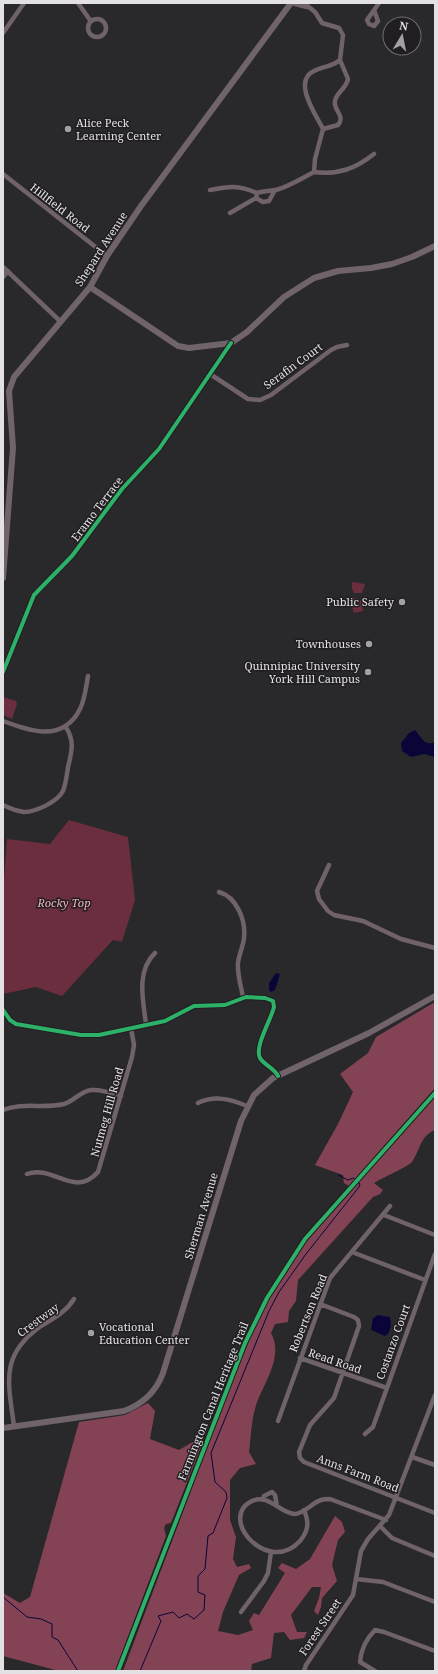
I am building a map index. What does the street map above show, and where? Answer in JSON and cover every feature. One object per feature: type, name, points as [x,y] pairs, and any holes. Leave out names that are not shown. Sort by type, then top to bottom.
[{"type":"main road","name":"Shepard Avenue","points":[[3,578],[6,507],[13,437],[6,403],[14,376],[90,287],[107,256],[173,162],[291,3]]},
{"type":"main road","points":[[90,287],[180,347],[201,347],[231,343],[247,332],[284,297],[314,278],[338,271],[371,268],[392,264],[415,256],[435,246]]},
{"type":"main road","name":"Sherman Avenue","points":[[3,1428],[124,1411],[142,1402],[152,1392],[163,1373],[247,1106],[258,1091],[278,1076],[369,1033],[435,996]]},
{"type":"street","points":[[3,33],[24,3]]},
{"type":"street","points":[[78,3],[90,20],[88,31],[90,35],[94,37],[103,35],[106,31],[104,23],[96,19],[90,20]]},
{"type":"street","points":[[291,3],[306,5],[315,12],[325,25],[336,26],[342,31],[340,60],[348,79],[343,90],[335,100],[335,106],[341,114],[341,122],[338,125],[323,129]]},
{"type":"street","points":[[374,10],[379,3]]},
{"type":"street","points":[[314,172],[315,159],[323,129],[305,94],[304,86],[306,78],[313,71],[334,65],[340,60]]},
{"type":"street","points":[[210,190],[241,186],[257,193],[266,190],[275,190],[288,186],[314,172],[326,173],[355,167],[374,154]]},
{"type":"street","name":"Hillfield Road","points":[[3,174],[107,256]]},
{"type":"street","points":[[256,198],[263,202],[269,201],[275,190]]},
{"type":"street","points":[[230,213],[256,198],[257,193]]},
{"type":"street","points":[[3,268],[8,271],[60,322]]},
{"type":"street","points":[[3,278],[8,271]]},
{"type":"street","name":"Eramo Terrace","points":[[3,672],[34,594],[72,556],[122,489],[159,449],[231,343]]},
{"type":"street","name":"Serafin Court","points":[[210,374],[248,399],[260,400],[271,395],[331,350],[347,345]]},
{"type":"street","points":[[3,721],[40,732],[56,730],[65,726],[79,710],[88,676]]},
{"type":"street","points":[[3,805],[21,811],[31,811],[51,802],[59,796],[64,786],[72,748],[71,736],[65,726]]},
{"type":"street","points":[[329,865],[317,891],[319,899],[328,911],[339,917],[363,922],[401,939],[435,948]]},
{"type":"street","points":[[219,892],[226,895],[235,904],[244,926],[243,943],[238,964],[243,997]]},
{"type":"street","points":[[146,1024],[143,973],[147,962],[155,953]]},
{"type":"street","points":[[3,1010],[10,1020],[16,1024],[81,1034],[99,1035],[165,1021],[194,1006],[225,1005],[243,997],[265,998],[273,1001],[273,1011],[259,1045],[258,1053],[261,1060],[278,1076]]},
{"type":"street","name":"Nutmeg Hill Road","points":[[27,1174],[38,1172],[75,1183],[84,1182],[94,1177],[102,1164],[133,1051],[132,1028]]},
{"type":"street","points":[[3,1110],[20,1106],[64,1104],[92,1090],[121,1096]]},
{"type":"street","points":[[198,1103],[212,1098],[220,1098],[247,1106]]},
{"type":"street","name":"Robertson Road","points":[[278,1421],[330,1278],[390,1206]]},
{"type":"street","points":[[384,1215],[435,1235]]},
{"type":"street","points":[[352,1252],[425,1280]]},
{"type":"street","name":"Costanzo Court","points":[[365,1434],[373,1427],[435,1254]]},
{"type":"street","name":"Crestway","points":[[14,1426],[8,1378],[10,1363],[15,1349],[30,1333],[68,1308],[74,1299]]},
{"type":"street","points":[[320,1304],[358,1320],[359,1326],[343,1373]]},
{"type":"street","name":"Read Road","points":[[300,1358],[387,1388]]},
{"type":"street","name":"Anns Farm Road","points":[[343,1373],[334,1398],[310,1425],[299,1452],[300,1458],[304,1462],[435,1513]]},
{"type":"street","points":[[435,1395],[396,1498],[386,1520],[368,1539],[361,1551],[356,1579],[383,1582],[435,1602]]},
{"type":"street","points":[[412,1457],[435,1466]]},
{"type":"street","points":[[263,1500],[264,1496],[272,1492],[275,1495],[277,1506]]},
{"type":"street","points":[[304,1510],[309,1522],[307,1530],[302,1539],[294,1546],[284,1551],[271,1552],[260,1548],[251,1541],[243,1531],[240,1520],[244,1509],[253,1501],[263,1500],[286,1512],[296,1514],[321,1500],[330,1499],[386,1520]]},
{"type":"street","points":[[380,1526],[392,1538],[435,1556]]},
{"type":"street","points":[[241,1612],[264,1581],[268,1573],[271,1552]]},
{"type":"street","name":"Forest Street","points":[[304,1671],[306,1665],[353,1595],[356,1579]]},
{"type":"street","points":[[375,1671],[360,1662],[361,1655],[369,1636],[375,1630],[435,1651]]},
{"type":"green space","points":[[352,582],[365,584],[362,593],[354,593],[352,589]]},
{"type":"green space","points":[[354,598],[362,601],[363,611],[354,613],[350,602]]},
{"type":"green space","points":[[3,697],[16,701],[17,704],[12,719],[3,715]]},
{"type":"green space","name":"Rocky Top","points":[[69,820],[128,837],[135,900],[122,942],[113,940],[62,996],[36,987],[3,994],[3,893],[7,839],[50,844]]},
{"type":"shaded area","points":[[415,730],[425,742],[435,742],[435,757],[424,754],[411,757],[402,751],[401,743],[409,733]]},
{"type":"shaded area","points":[[276,973],[280,974],[275,990],[271,992],[269,990],[269,983]]},
{"type":"shaded area","points":[[435,1002],[435,1088],[349,1186],[344,1183],[343,1175],[315,1165],[338,1124],[353,1092],[340,1074],[368,1053],[376,1037]]},
{"type":"shaded area","points":[[435,1096],[435,1130],[430,1132],[423,1140],[411,1163],[374,1183],[383,1190],[380,1194],[373,1197],[298,1280],[296,1301],[289,1311],[288,1322],[275,1324],[271,1333],[275,1342],[274,1362],[258,1400],[252,1425],[249,1452],[256,1464],[240,1468],[230,1480],[230,1520],[236,1537],[233,1559],[237,1567],[249,1564],[251,1568],[239,1575],[223,1612],[218,1631],[238,1635],[253,1630],[249,1621],[254,1613],[259,1615],[285,1573],[278,1568],[282,1563],[296,1569],[310,1559],[335,1516],[342,1522],[345,1532],[338,1540],[332,1565],[337,1581],[322,1598],[318,1615],[314,1611],[321,1587],[312,1587],[291,1615],[297,1632],[307,1632],[304,1638],[290,1640],[284,1632],[274,1633],[271,1658],[252,1664],[251,1671],[123,1671],[227,1395],[259,1317],[273,1291],[309,1238]]},
{"type":"shaded area","points":[[378,1315],[390,1317],[391,1326],[388,1334],[385,1336],[371,1330],[373,1318]]},
{"type":"shaded area","points":[[148,1403],[155,1411],[150,1439],[179,1450],[198,1439],[203,1442],[171,1523],[166,1524],[164,1528],[166,1536],[115,1671],[59,1671],[3,1656],[3,1593],[20,1603],[30,1597],[79,1422],[125,1415]]},
{"type":"waterway","points":[[140,1671],[161,1621],[158,1616],[173,1612],[179,1618],[187,1614],[194,1619],[204,1610],[205,1595],[198,1592],[198,1576],[205,1569],[208,1536],[213,1533],[227,1498],[226,1492],[215,1482],[211,1453],[269,1311],[279,1292],[306,1254],[359,1187],[360,1184],[353,1178],[348,1180],[338,1175]]},
{"type":"waterway","points":[[3,1597],[27,1617],[41,1619],[52,1624],[52,1637],[58,1640],[78,1671]]},
{"type":"cycle path","points":[[3,672],[34,595],[72,556],[122,489],[159,449],[231,343]]},
{"type":"cycle path","points":[[3,1010],[10,1020],[16,1024],[81,1035],[99,1035],[165,1021],[194,1006],[225,1005],[246,997],[265,998],[273,1001],[274,1007],[261,1040],[259,1053],[260,1058],[278,1076]]},
{"type":"cycle path","name":"Farmington Canal Heritage Trail","points":[[118,1671],[245,1343],[267,1298],[305,1239],[435,1093]]},
{"type":"place","name":"Alice Peck Learning Center","points":[[68,129]]},
{"type":"place","name":"Public Safety","points":[[402,602]]},
{"type":"place","name":"Townhouses","points":[[369,644]]},
{"type":"place","name":"Quinnipiac University York Hill Campus","points":[[368,672]]},
{"type":"place","name":"Vocational Education Center","points":[[91,1333]]}]
